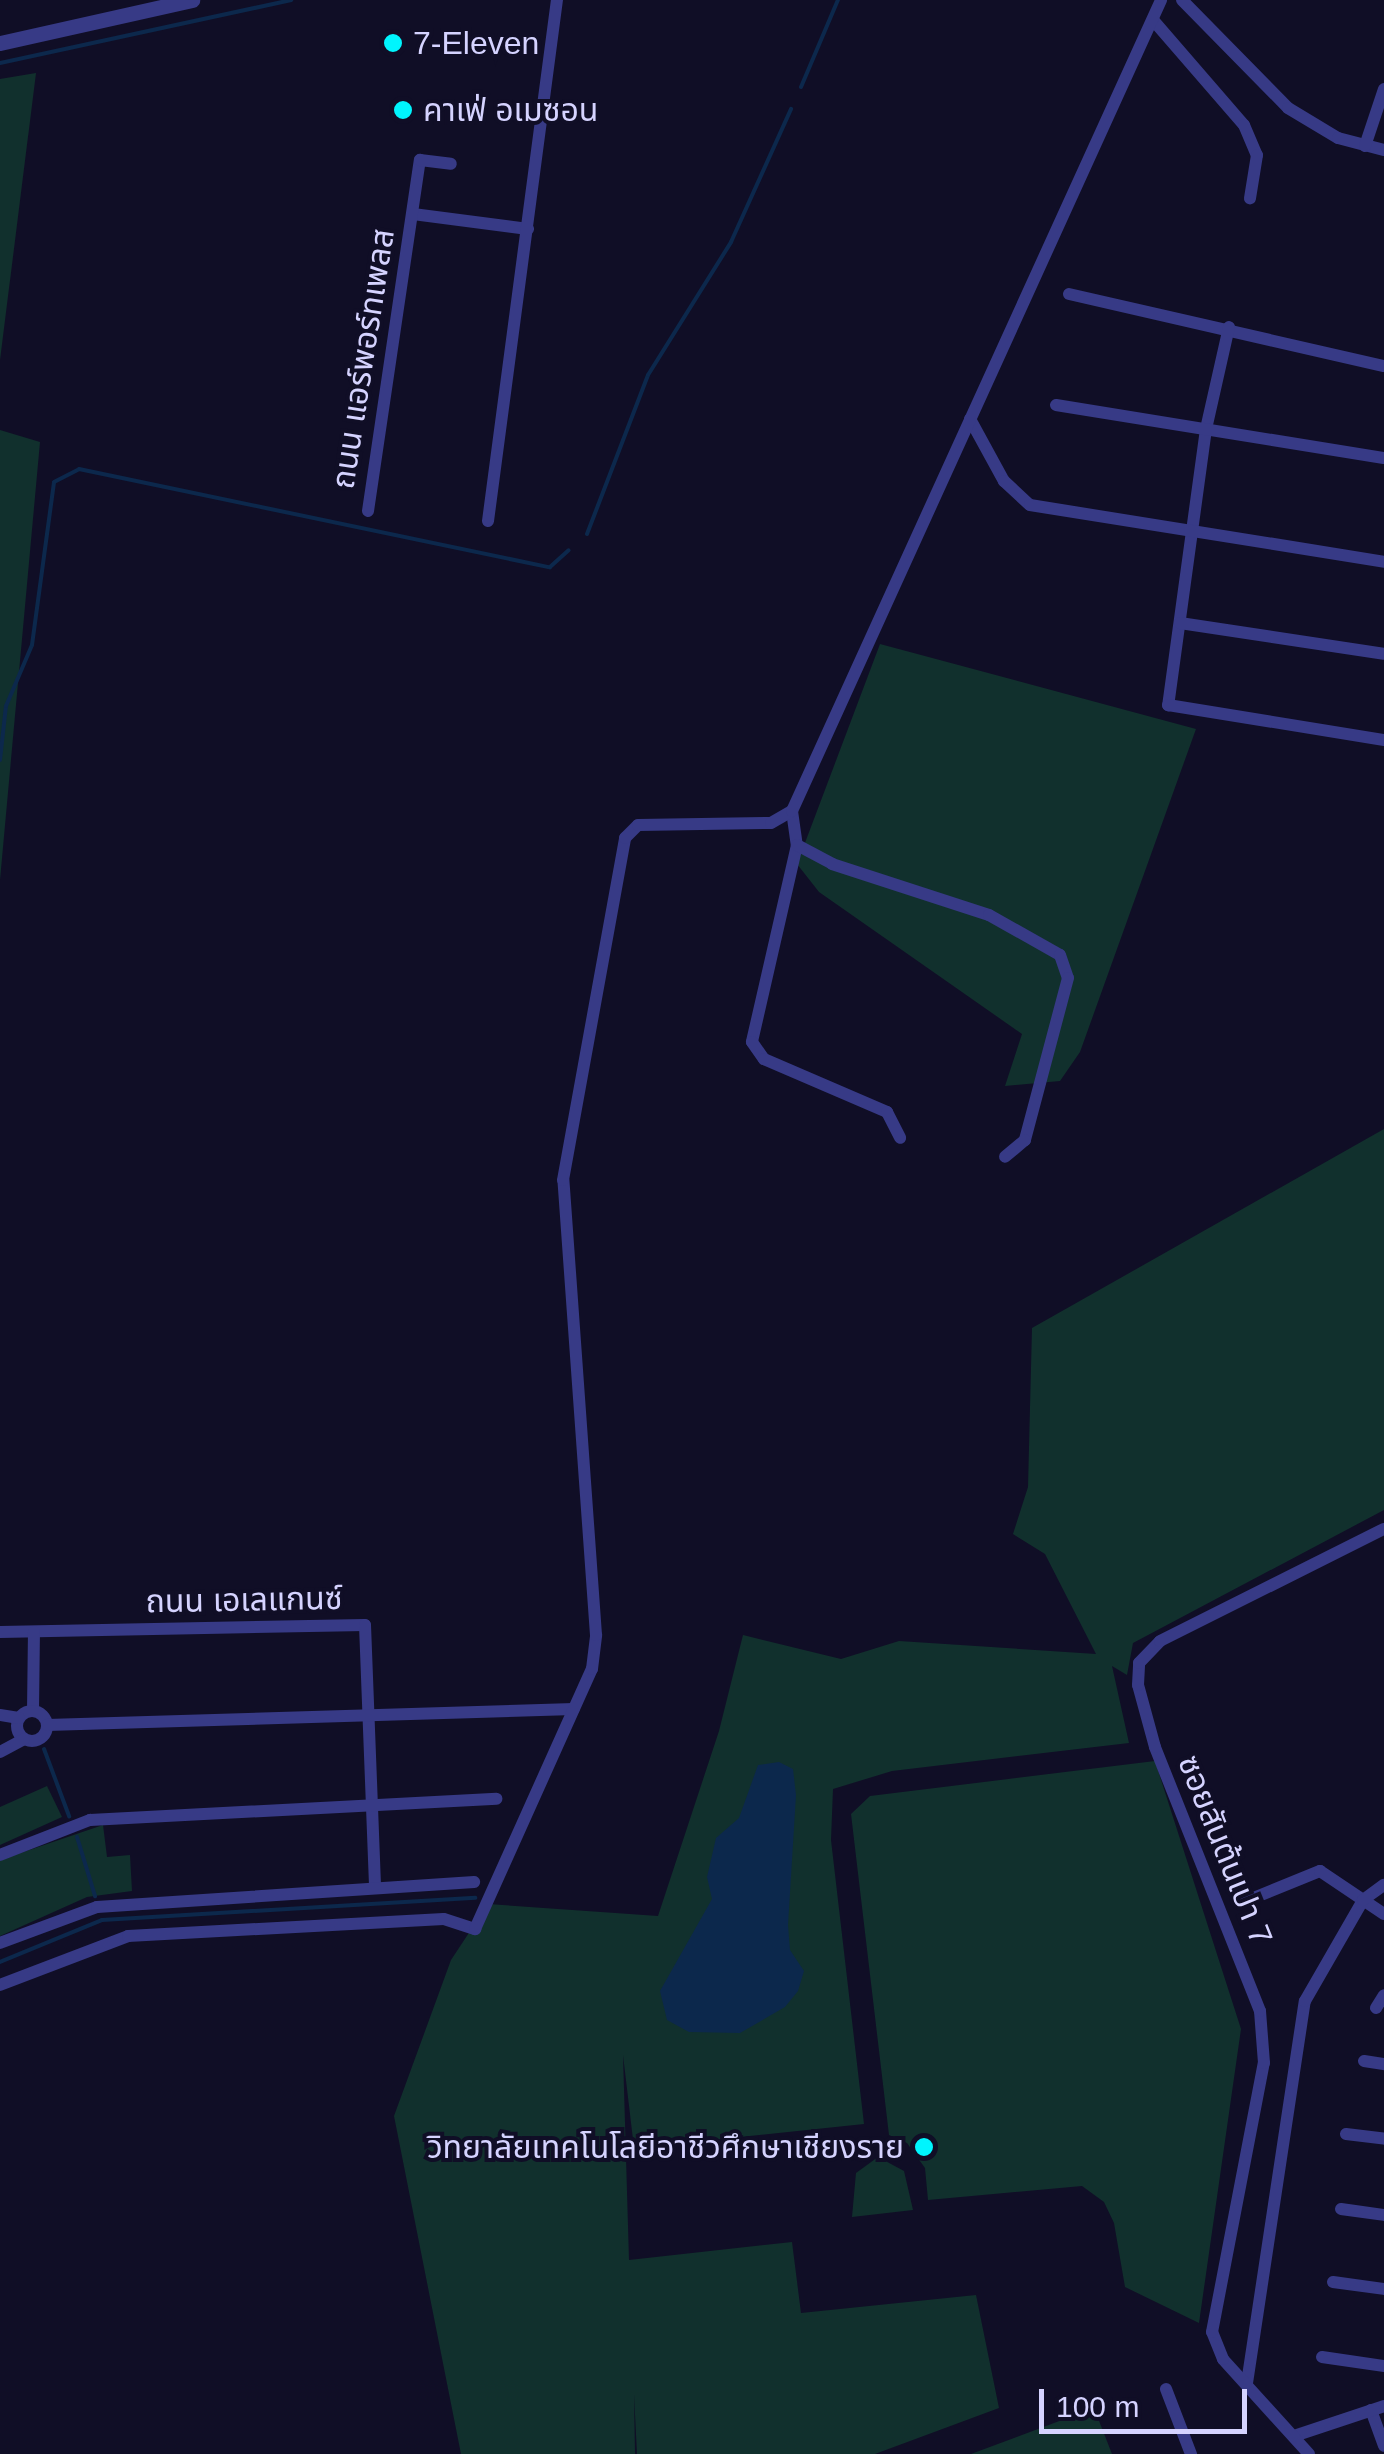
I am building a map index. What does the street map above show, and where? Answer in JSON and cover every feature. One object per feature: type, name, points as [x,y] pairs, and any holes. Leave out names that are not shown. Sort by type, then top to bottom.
[{"type":"street","points":[[0,43],[192,0]]},
{"type":"street","points":[[488,521],[557,0]]},
{"type":"street","points":[[900,1138],[887,1112],[764,1058],[752,1042],[797,846],[792,811],[1161,0]]},
{"type":"street","points":[[1182,0],[1288,108],[1365,146],[1384,150]]},
{"type":"street","points":[[1153,20],[1244,125],[1257,155],[1250,198]]},
{"type":"street","points":[[1365,146],[1384,89]]},
{"type":"street","name":"ถนน แอร์พอร์ทเพลส","points":[[368,512],[420,160],[450,164]]},
{"type":"street","name":"ถนน แอร์พอร์ทเพลส","points":[[413,214],[528,229]]},
{"type":"street","points":[[1068,294],[1229,327],[1384,366]]},
{"type":"street","points":[[1229,327],[1206,429],[1168,705],[1384,740]]},
{"type":"street","points":[[1056,405],[1384,458]]},
{"type":"street","points":[[970,419],[1004,481],[1030,505],[1384,562]]},
{"type":"street","points":[[1180,623],[1384,654]]},
{"type":"street","points":[[0,1985],[128,1936],[444,1920],[475,1929],[592,1669],[596,1635],[563,1180],[624,838],[638,825],[770,823],[792,811]]},
{"type":"street","points":[[797,846],[832,864],[990,915],[1060,955],[1068,978],[1025,1140],[1006,1156]]},
{"type":"street","name":"ซอยสันต้นเปา 7","points":[[1247,2383],[1224,2359],[1212,2332],[1264,2062],[1260,2012],[1155,1746],[1138,1685],[1140,1663],[1160,1641],[1384,1529]]},
{"type":"street","name":"ถนน เอเลแกนซ์","points":[[0,1632],[365,1625],[372,1714],[375,1885]]},
{"type":"street","points":[[34,1632],[32,1711],[47,1725],[574,1708]]},
{"type":"street","points":[[0,1715],[19,1718],[32,1711]]},
{"type":"street","points":[[19,1718],[24,1739]]},
{"type":"street","points":[[0,1752],[24,1739],[38,1739],[47,1725]]},
{"type":"street","points":[[0,1855],[90,1820],[496,1800]]},
{"type":"street","points":[[1246,1901],[1320,1871],[1384,1914]]},
{"type":"street","points":[[0,1942],[97,1907],[375,1885],[474,1882]]},
{"type":"street","points":[[1309,2454],[1297,2435],[1247,2383],[1305,2000],[1363,1900],[1384,1885]]},
{"type":"street","points":[[1364,2061],[1384,2064]]},
{"type":"street","points":[[1346,2134],[1384,2139]]},
{"type":"street","points":[[1341,2209],[1384,2215]]},
{"type":"street","points":[[1332,2282],[1384,2289]]},
{"type":"street","points":[[1322,2358],[1384,2366]]},
{"type":"street","points":[[1166,2390],[1191,2454]]},
{"type":"street","points":[[1297,2435],[1378,2408],[1384,2446]]},
{"type":"green space","points":[[36,73],[0,360],[0,79]]},
{"type":"green space","points":[[0,430],[40,442],[0,880]]},
{"type":"green space","points":[[880,644],[1196,729],[1080,1052],[1060,1081],[1005,1086],[1022,1034],[819,892],[797,864]]},
{"type":"green space","points":[[1384,1129],[1384,1510],[1133,1643],[1127,1675],[1112,1666],[1129,1743],[892,1771],[833,1789],[831,1840],[864,2124],[634,2148],[623,2055],[629,2260],[792,2242],[801,2313],[976,2295],[999,2408],[875,2454],[637,2454],[634,2394],[635,2454],[461,2454],[394,2116],[451,1960],[488,1904],[658,1916],[719,1731],[743,1635],[841,1659],[899,1641],[1096,1654],[1045,1554],[1013,1534],[1028,1487],[1032,1328]]},
{"type":"green space","points":[[1155,1761],[1241,2029],[1199,2323],[1125,2287],[1114,2223],[1104,2202],[1082,2186],[928,2200],[925,2168],[907,2143],[889,2135],[851,1814],[870,1796]]},
{"type":"green space","points":[[47,1786],[62,1817],[0,1845],[0,1807]]},
{"type":"green space","points":[[103,1825],[107,1857],[130,1855],[132,1891],[87,1897],[0,1936],[0,1860]]},
{"type":"green space","points":[[878,2157],[904,2171],[913,2210],[852,2217],[856,2173]]},
{"type":"green space","points":[[1094,2408],[1112,2454],[971,2454]]},
{"type":"water","points":[[779,1762],[793,1769],[796,1795],[788,1925],[790,1950],[804,1971],[798,1991],[785,2007],[740,2033],[689,2032],[667,2020],[660,1991],[712,1899],[707,1877],[716,1838],[739,1818],[758,1765]]},
{"type":"waterway","points":[[0,63],[291,0]]},
{"type":"waterway","points":[[801,87],[838,0]]},
{"type":"waterway","points":[[587,534],[648,375],[731,242],[791,109]]},
{"type":"waterway","points":[[0,760],[6,706],[32,645],[54,482],[79,469],[550,567],[569,550]]},
{"type":"waterway","points":[[44,1749],[69,1816]]},
{"type":"waterway","points":[[77,1837],[95,1896]]},
{"type":"waterway","points":[[0,1962],[102,1920],[475,1898]]},
{"type":"place","name":"7-Eleven","points":[[393,43]]},
{"type":"place","name":"คาเฟ่ อเมซอน","points":[[403,110]]},
{"type":"place","name":"วิทยาลัยเทคโนโลยีอาชีวศึกษาเชียงราย","points":[[924,2147]]}]
